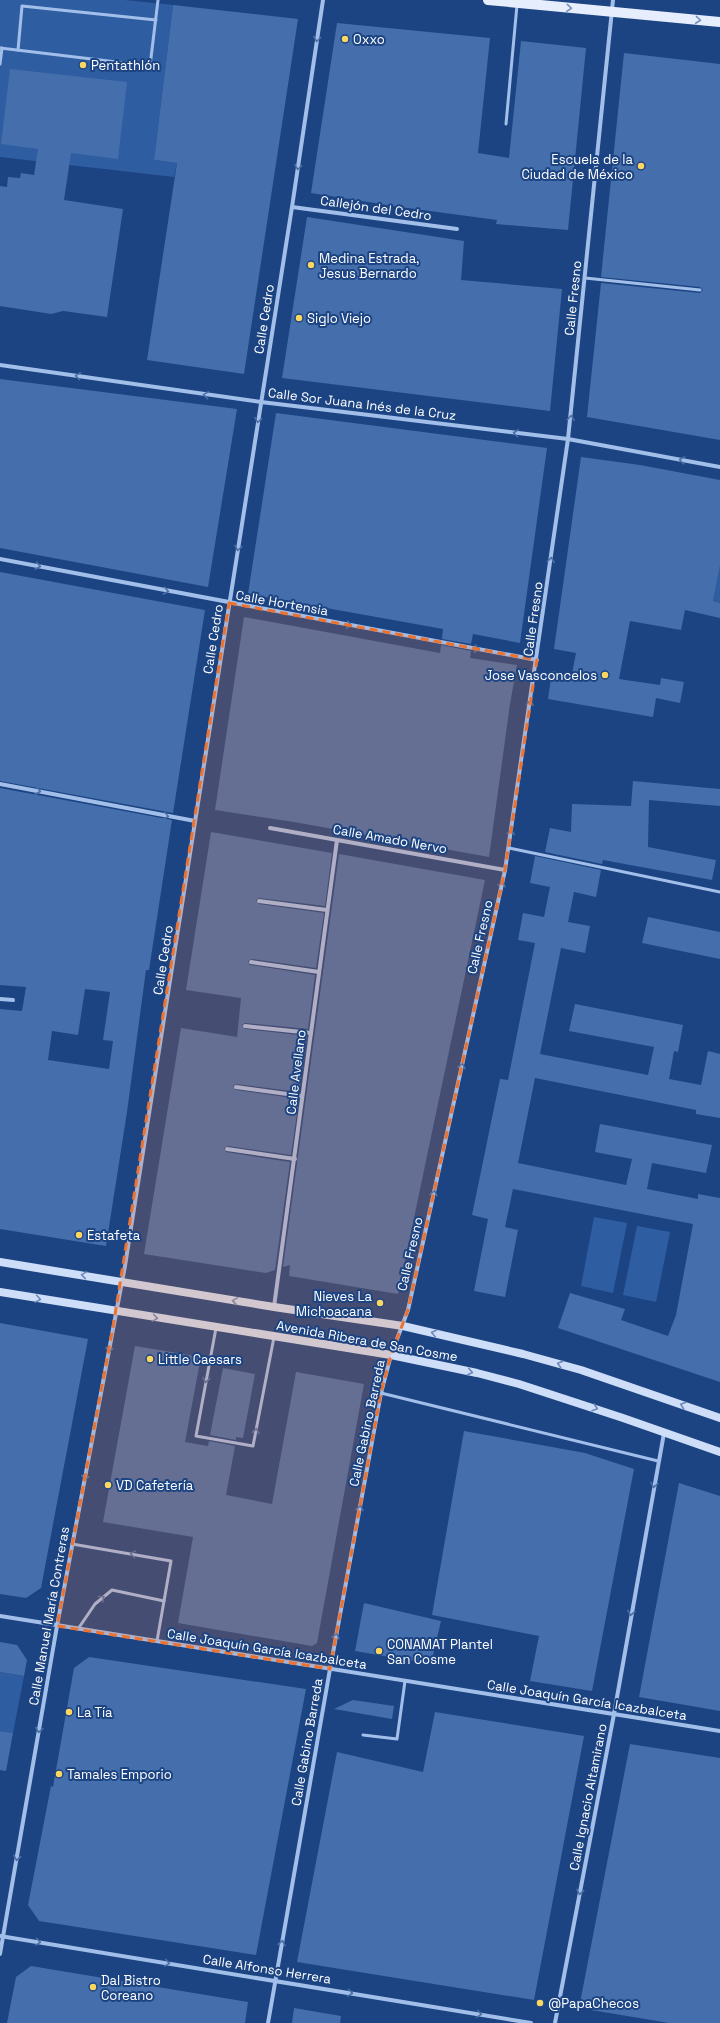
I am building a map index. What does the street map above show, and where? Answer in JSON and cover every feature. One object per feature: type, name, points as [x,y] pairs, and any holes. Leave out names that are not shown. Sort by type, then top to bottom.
[{"type":"main road","points":[[488,0],[720,22]]},
{"type":"main road","name":"Avenida Ribera de San Cosme","points":[[0,1262],[274,1307],[403,1326],[523,1354],[629,1386],[720,1418]]},
{"type":"main road","name":"Avenida Ribera de San Cosme","points":[[0,1292],[391,1355],[518,1384],[720,1452]]},
{"type":"street","name":"Calle Cedro","points":[[122,1282],[292,207],[323,0]]},
{"type":"street","name":"Calle Fresno","points":[[403,1326],[408,1310],[506,870],[568,439],[613,0]]},
{"type":"street","name":"Callejón del Cedro","points":[[292,207],[457,229]]},
{"type":"street","name":"Calle Sor Juana Inés de la Cruz","points":[[0,365],[261,402],[568,439],[720,467]]},
{"type":"street","name":"Calle Hortensia","points":[[0,559],[537,660]]},
{"type":"street","points":[[0,784],[195,821]]},
{"type":"street","name":"Calle Amado Nervo","points":[[270,828],[506,870]]},
{"type":"street","name":"Calle Avellano","points":[[274,1307],[295,1159],[336,840]]},
{"type":"street","points":[[259,901],[327,910]]},
{"type":"street","points":[[251,962],[319,972]]},
{"type":"street","points":[[0,999],[13,1000]]},
{"type":"street","points":[[245,1026],[311,1033]]},
{"type":"street","points":[[236,1087],[302,1096]]},
{"type":"street","points":[[227,1149],[295,1159]]},
{"type":"street","name":"Calle Manuel María Contreras","points":[[0,1954],[57,1626],[122,1282]]},
{"type":"street","name":"Calle Gabino Barreda","points":[[268,2023],[330,1669],[381,1393],[391,1355],[403,1326]]},
{"type":"street","name":"Calle Ignacio Altamirano","points":[[555,2023],[614,1714],[664,1433]]},
{"type":"street","name":"Calle Joaquín García Icazbalceta","points":[[0,1616],[720,1731]]},
{"type":"street","name":"Calle Alfonso Herrera","points":[[2,1936],[531,2023]]},
{"type":"lane","points":[[0,64],[1,48],[150,66],[158,0]]},
{"type":"lane","points":[[506,124],[518,3]]},
{"type":"lane","points":[[18,50],[22,6],[156,20]]},
{"type":"lane","points":[[584,278],[700,290]]},
{"type":"lane","points":[[509,848],[720,892]]},
{"type":"lane","points":[[216,1328],[196,1436],[253,1446],[274,1337]]},
{"type":"lane","points":[[381,1393],[658,1461]]},
{"type":"lane","points":[[72,1544],[171,1561],[157,1642]]},
{"type":"lane","points":[[78,1629],[95,1604],[112,1590],[164,1601]]},
{"type":"lane","points":[[364,1735],[397,1739],[405,1681]]},
{"type":"highlighted area","points":[[229,603],[537,660],[505,870],[408,1310],[391,1355],[381,1393],[330,1669],[57,1626],[113,1327]]},
{"type":"shaded area","name":"Pentathlón","points":[[0,0],[125,0],[173,5],[154,160],[177,163],[174,177],[0,157]]},
{"type":"shaded area","points":[[720,566],[720,603],[713,601]]},
{"type":"shaded area","points":[[594,1217],[627,1223],[613,1293],[581,1286]]},
{"type":"shaded area","points":[[637,1226],[670,1232],[656,1302],[623,1295]]},
{"type":"shaded area","points":[[0,1672],[24,1676],[13,1733],[0,1731]]},
{"type":"building","points":[[173,5],[298,19],[244,374],[147,360],[177,163],[154,160]]},
{"type":"building","points":[[337,23],[490,38],[478,153],[509,158],[521,41],[586,48],[568,230],[496,224],[497,220],[311,193]]},
{"type":"building","points":[[624,53],[720,64],[720,440],[587,417],[601,283],[700,293],[703,290],[700,287],[601,277]]},
{"type":"building","points":[[10,69],[127,82],[118,159],[71,153],[64,200],[123,209],[107,317],[63,311],[51,314],[0,306],[0,186],[7,187],[8,177],[20,178],[21,173],[34,175],[38,149],[1,144]]},
{"type":"building","points":[[307,217],[464,241],[461,280],[562,289],[550,411],[282,378]]},
{"type":"building","points":[[0,379],[237,409],[208,587],[0,548]]},
{"type":"building","points":[[276,413],[547,448],[520,643],[473,634],[471,644],[442,639],[443,629],[248,594]]},
{"type":"building","points":[[581,457],[640,465],[720,480],[720,566],[713,601],[720,603],[720,618],[685,610],[681,630],[630,621],[619,679],[660,685],[661,678],[684,682],[680,703],[656,698],[653,717],[548,699],[552,671],[572,674],[576,653],[554,649]]},
{"type":"building","points":[[0,572],[205,610],[173,813],[0,781]]},
{"type":"building","points":[[244,617],[440,653],[441,645],[471,651],[470,658],[517,665],[510,704],[489,857],[294,822],[215,810]]},
{"type":"building","points":[[633,781],[720,789],[720,806],[649,800],[648,847],[716,860],[712,880],[603,860],[602,864],[545,852],[550,828],[571,832],[572,804],[631,806]]},
{"type":"building","points":[[0,788],[172,820],[149,970],[146,970],[127,1112],[106,1246],[0,1229],[0,1009],[22,1011],[26,987],[0,985]],"holes":[[[85,989],[110,992],[103,1040],[113,1041],[109,1069],[48,1060],[52,1031],[78,1035]]]},
{"type":"building","points":[[211,832],[332,853],[325,906],[259,898],[256,900],[259,904],[324,913],[316,968],[252,959],[248,961],[250,965],[315,975],[308,1029],[245,1023],[242,1025],[245,1029],[307,1036],[299,1092],[236,1084],[233,1086],[236,1090],[299,1099],[291,1155],[228,1146],[224,1148],[226,1152],[290,1162],[275,1270],[266,1273],[144,1254],[181,1028],[237,1037],[241,998],[186,990]]},
{"type":"building","points":[[339,854],[485,880],[398,1294],[289,1276],[290,1265],[283,1267]]},
{"type":"building","points":[[535,856],[601,870],[596,897],[574,892],[568,922],[590,926],[585,953],[561,948],[540,1054],[648,1075],[654,1047],[569,1031],[575,1004],[683,1025],[678,1052],[674,1051],[669,1079],[701,1085],[708,1051],[720,1054],[720,1118],[696,1114],[696,1110],[535,1078],[518,1163],[626,1185],[632,1159],[595,1152],[600,1124],[712,1145],[706,1173],[652,1163],[647,1189],[698,1199],[698,1194],[720,1198],[720,1382],[558,1328],[570,1293],[625,1309],[621,1320],[668,1336],[676,1315],[693,1224],[513,1189],[505,1227],[518,1230],[505,1297],[474,1291],[488,1219],[472,1215],[500,1079],[508,1080],[535,943],[518,940],[523,913],[544,917],[550,887],[530,883]]},
{"type":"building","points":[[648,917],[720,932],[720,959],[642,943]]},
{"type":"building","points":[[0,1323],[88,1339],[41,1588],[26,1598],[0,1594]]},
{"type":"building","points":[[135,1346],[201,1357],[185,1442],[208,1446],[209,1441],[235,1446],[226,1495],[272,1504],[296,1372],[364,1384],[317,1643],[312,1646],[178,1623],[193,1537],[103,1522]]},
{"type":"building","points":[[223,1368],[255,1374],[243,1438],[236,1437],[236,1440],[210,1435]]},
{"type":"building","points":[[464,1431],[585,1453],[634,1469],[592,1691],[530,1681],[539,1636],[432,1615]]},
{"type":"building","points":[[679,1483],[720,1496],[720,1711],[639,1697]]},
{"type":"building","points":[[364,1603],[441,1621],[431,1664],[355,1651]]},
{"type":"building","points":[[0,1642],[17,1645],[27,1660],[24,1676],[0,1672]]},
{"type":"building","points":[[89,1657],[306,1689],[256,1955],[39,1921],[28,1905],[51,1786],[53,1787],[74,1668]]},
{"type":"building","points":[[353,1700],[394,1706],[392,1719],[334,1709]]},
{"type":"building","points":[[435,1712],[584,1736],[534,2000],[297,1962],[337,1752],[423,1772]]},
{"type":"building","points":[[0,1731],[13,1733],[6,1771],[0,1770]]},
{"type":"building","points":[[630,1744],[720,1758],[720,2023],[669,2023],[579,2008]]},
{"type":"building","points":[[31,1966],[248,2002],[245,2023],[7,2023],[16,1977]]},
{"type":"building","points":[[294,2008],[341,2016],[340,2023],[292,2023]]},
{"type":"place","name":"Oxxo","points":[[345,39]]},
{"type":"place","name":"Pentathlón","points":[[83,65]]},
{"type":"place","name":"Escuela de la Ciudad de México","points":[[641,166]]},
{"type":"place","name":"Medina Estrada, Jesus Bernardo","points":[[311,265]]},
{"type":"place","name":"Siglo Viejo","points":[[299,318]]},
{"type":"place","name":"Jose Vasconcelos","points":[[605,675]]},
{"type":"place","name":"Estafeta","points":[[79,1235]]},
{"type":"place","name":"Nieves La Michoacana","points":[[380,1303]]},
{"type":"place","name":"Little Caesars","points":[[150,1359]]},
{"type":"place","name":"VD Cafetería","points":[[108,1485]]},
{"type":"place","name":"CONAMAT Plantel San Cosme","points":[[379,1651]]},
{"type":"place","name":"La Tía","points":[[69,1712]]},
{"type":"place","name":"Tamales Emporio","points":[[59,1774]]},
{"type":"place","name":"Dal Bistro Coreano","points":[[93,1987]]},
{"type":"place","name":"@PapaChecos","points":[[540,2003]]}]
